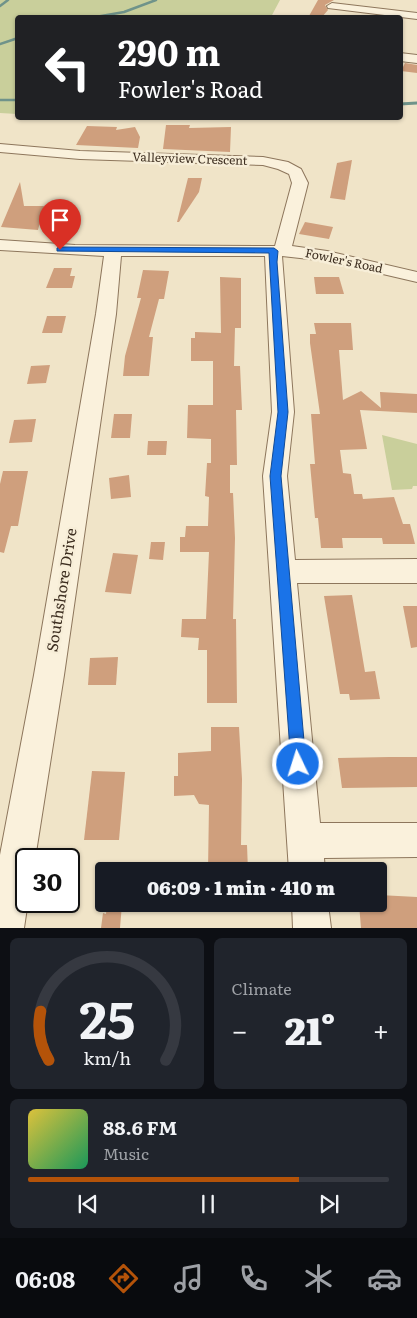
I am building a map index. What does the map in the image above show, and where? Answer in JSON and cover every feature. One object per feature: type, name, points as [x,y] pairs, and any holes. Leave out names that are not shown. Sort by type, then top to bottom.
[{"type":"street","points":[[332,6],[417,16]]},
{"type":"street","points":[[403,57],[417,59]]},
{"type":"street","name":"Valleyview Crescent","points":[[0,148],[80,155],[263,161],[283,164],[296,172],[300,183],[278,251],[272,262],[283,412],[276,476],[306,856]]},
{"type":"street","name":"Fowler's Road","points":[[4,248],[114,251],[278,251],[318,254],[417,277]]},
{"type":"street","name":"Southshore Drive","points":[[5,928],[51,666],[106,314],[114,251]]},
{"type":"street","points":[[284,572],[417,572]]},
{"type":"street","points":[[306,856],[417,840]]},
{"type":"street","points":[[311,912],[312,928]]},
{"type":"green space","points":[[0,0],[280,0],[272,15],[15,15],[15,114],[0,113]]},
{"type":"green space","points":[[382,435],[417,444],[417,486],[413,486],[412,489],[392,490]]},
{"type":"building","points":[[318,0],[334,0],[325,5],[328,10],[324,15],[310,15]]},
{"type":"building","points":[[405,63],[417,65],[417,73],[403,71]]},
{"type":"building","points":[[166,125],[190,125],[189,128],[231,127],[230,152],[163,149]]},
{"type":"building","points":[[87,126],[117,127],[116,130],[135,127],[140,137],[138,148],[76,145]]},
{"type":"building","points":[[352,160],[345,200],[330,198],[337,163]]},
{"type":"building","points":[[188,178],[202,178],[199,192],[179,222],[177,222]]},
{"type":"building","points":[[20,182],[24,206],[44,206],[38,230],[1,227]]},
{"type":"building","points":[[305,222],[333,227],[329,239],[299,234]]},
{"type":"building","points":[[54,268],[72,268],[70,276],[75,276],[72,288],[46,288]]},
{"type":"building","points":[[143,270],[169,271],[164,299],[159,299],[149,337],[153,337],[149,376],[123,376],[125,356],[141,298],[137,298]]},
{"type":"building","points":[[220,277],[241,278],[241,328],[235,328],[234,366],[240,366],[242,410],[236,410],[237,465],[230,465],[230,493],[233,493],[235,538],[233,619],[236,619],[237,703],[207,703],[207,650],[198,650],[199,638],[181,637],[182,619],[206,619],[209,552],[180,552],[180,537],[185,537],[186,526],[208,526],[209,497],[205,496],[207,463],[211,463],[211,439],[187,438],[188,405],[213,405],[213,361],[191,361],[191,338],[195,338],[195,332],[221,333]]},
{"type":"building","points":[[314,277],[339,277],[344,294],[316,294]]},
{"type":"building","points":[[47,316],[66,316],[62,333],[42,333]]},
{"type":"building","points":[[314,323],[351,323],[353,350],[339,350],[343,400],[361,391],[381,408],[380,392],[417,394],[417,413],[360,410],[367,449],[340,450],[343,473],[351,474],[354,494],[362,494],[363,499],[394,497],[403,524],[410,524],[415,544],[383,544],[382,538],[342,538],[343,548],[321,548],[318,518],[315,518],[310,464],[315,464],[311,414],[320,414],[310,343],[310,334],[316,334]]},
{"type":"building","points":[[50,365],[46,383],[27,384],[31,366]]},
{"type":"building","points":[[114,414],[132,414],[130,438],[111,438]]},
{"type":"building","points":[[36,419],[32,442],[9,443],[14,420]]},
{"type":"building","points":[[148,441],[167,441],[166,455],[147,455]]},
{"type":"building","points":[[3,471],[28,471],[18,526],[11,526],[4,553],[0,552],[0,484]]},
{"type":"building","points":[[129,475],[131,497],[111,499],[109,478]]},
{"type":"building","points":[[151,542],[165,542],[163,560],[149,559]]},
{"type":"building","points":[[113,553],[138,555],[131,594],[105,592]]},
{"type":"building","points":[[352,595],[365,672],[375,671],[380,699],[350,700],[349,694],[340,694],[324,596]]},
{"type":"building","points":[[403,606],[417,606],[417,647],[411,648]]},
{"type":"building","points":[[118,657],[116,685],[88,685],[90,658]]},
{"type":"building","points":[[211,727],[239,727],[242,779],[241,845],[247,845],[248,862],[208,862],[209,805],[199,804],[194,795],[174,796],[174,776],[178,776],[178,753],[211,751]]},
{"type":"building","points":[[417,757],[417,787],[342,788],[338,758]]},
{"type":"building","points":[[92,771],[125,772],[119,840],[84,840]]},
{"type":"building","points":[[387,895],[417,897],[417,928],[361,928],[360,912],[387,912]]},
{"type":"building","points":[[106,912],[121,912],[120,928],[101,928],[103,913],[106,914]]},
{"type":"waterway","points":[[0,6],[8,0]]},
{"type":"waterway","points":[[107,15],[124,12],[156,0]]},
{"type":"waterway","points":[[0,44],[15,39]]},
{"type":"waterway","points":[[0,100],[15,100]]},
{"type":"waterway","points":[[403,104],[417,103]]},
{"type":"route","points":[[60,250],[274,251],[272,262],[283,412],[276,476],[298,764]]}]
